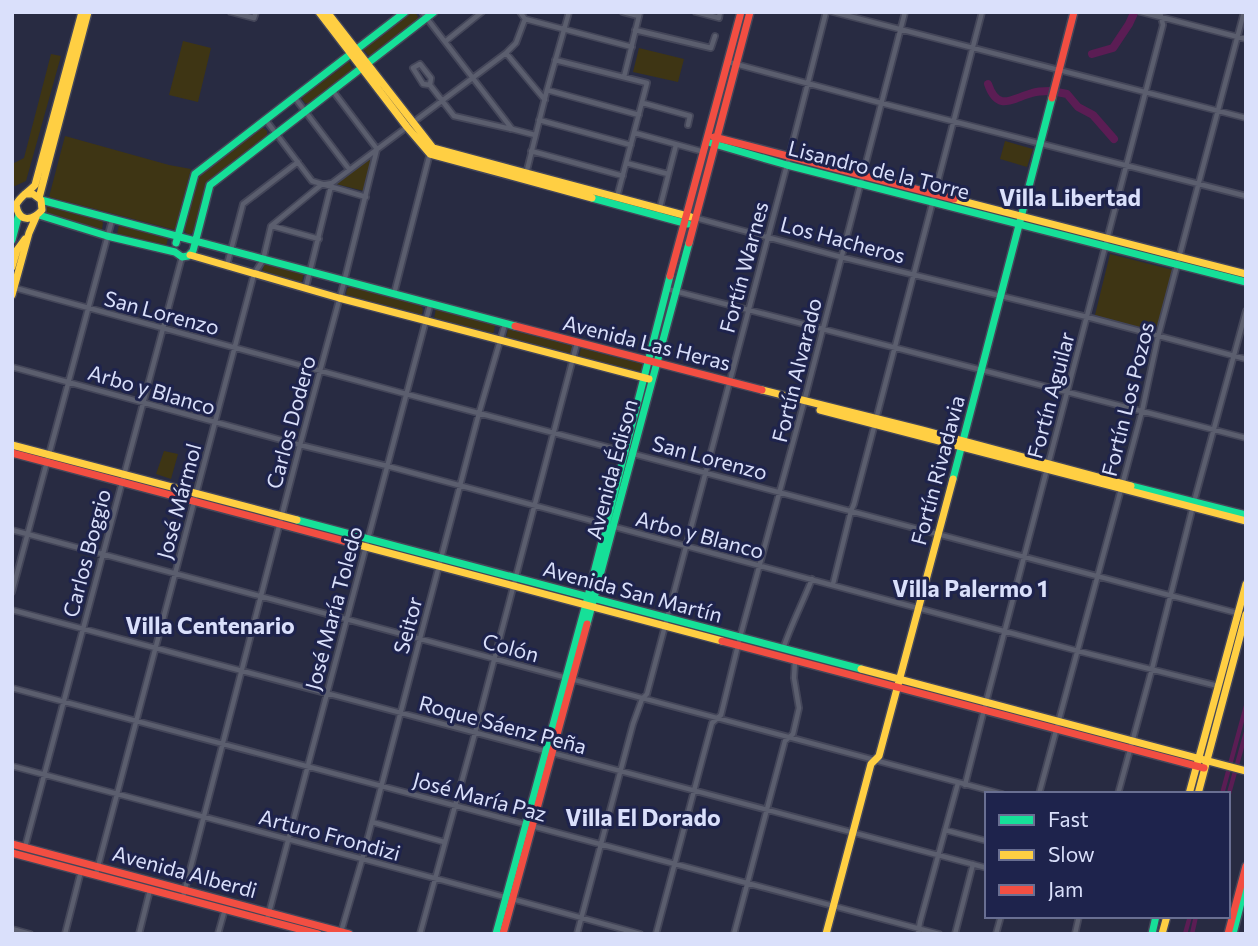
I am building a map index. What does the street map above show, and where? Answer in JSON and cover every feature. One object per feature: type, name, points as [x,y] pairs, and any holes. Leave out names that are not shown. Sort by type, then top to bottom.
[{"type":"main road","points":[[17,250],[17,202],[32,191],[35,185],[82,12]]},
{"type":"main road","points":[[13,290],[29,233],[42,206],[40,199],[88,12]]},
{"type":"main road","points":[[319,12],[431,151]]},
{"type":"main road","points":[[327,12],[353,52]]},
{"type":"main road","points":[[185,247],[195,174],[405,12]]},
{"type":"main road","name":"Avenida Édison","points":[[610,526],[625,451],[667,289],[712,140],[732,63],[741,12]]},
{"type":"main road","name":"Avenida Édison","points":[[732,63],[750,12]]},
{"type":"main road","name":"Fortín Rivadavia","points":[[826,934],[871,764],[879,756],[898,689],[1074,12]]},
{"type":"main road","points":[[185,247],[210,185],[428,14]]},
{"type":"main road","name":"Avenida Édison","points":[[496,934],[529,825],[610,526],[634,453],[676,292],[704,152],[712,140]]},
{"type":"main road","name":"Lisandro de la Torre","points":[[712,140],[788,155],[862,179]]},
{"type":"main road","name":"Lisandro de la Torre","points":[[712,140],[787,165],[862,179],[934,197],[1180,261],[1246,282]]},
{"type":"main road","name":"Los Hacheros","points":[[431,151],[690,220]]},
{"type":"main road","points":[[12,193],[33,194],[40,199]]},
{"type":"main road","name":"Avenida Las Heras","points":[[40,199],[112,220],[227,266],[254,274],[653,380]]},
{"type":"main road","points":[[16,210],[27,219],[37,216]]},
{"type":"main road","name":"Avenida Las Heras","points":[[37,216],[107,236],[231,251],[804,404],[1048,466],[1246,521]]},
{"type":"main road","points":[[12,240],[15,229]]},
{"type":"main road","points":[[12,267],[17,250],[29,233]]},
{"type":"main road","name":"Lisandro de la Torre","points":[[1180,261],[1246,274]]},
{"type":"main road","name":"Avenida San Martín","points":[[12,445],[48,459]]},
{"type":"main road","name":"Avenida San Martín","points":[[12,453],[48,459],[782,653],[900,680],[985,706],[1201,764],[1244,771]]},
{"type":"main road","name":"Avenida Las Heras","points":[[1193,505],[1246,515]]},
{"type":"main road","points":[[1190,792],[1232,665],[1246,584]]},
{"type":"main road","points":[[1232,665],[1240,616]]},
{"type":"main road","points":[[1198,792],[1201,764],[1218,686],[1240,616]]},
{"type":"main road","name":"Avenida San Martín","points":[[782,653],[795,661],[898,689],[985,706]]},
{"type":"main road","name":"Avenida Alberdi","points":[[12,844],[268,916],[344,933]]},
{"type":"main road","name":"Avenida Alberdi","points":[[13,854],[81,871],[97,870],[150,889],[183,893],[225,909],[268,916],[295,931],[318,934]]},
{"type":"main road","points":[[1232,933],[1246,866]]},
{"type":"main road","points":[[1232,933],[1246,885]]},
{"type":"main road","name":"Avenida Édison","points":[[503,934],[508,899]]},
{"type":"street","points":[[231,12],[255,15]]},
{"type":"street","points":[[446,41],[482,12]]},
{"type":"street","points":[[520,12],[525,19],[632,47]]},
{"type":"street","points":[[525,176],[569,12]]},
{"type":"street","points":[[623,12],[639,14],[624,77]]},
{"type":"street","points":[[696,12],[719,18],[720,12]]},
{"type":"street","name":"Fortín Warnes","points":[[577,934],[633,723],[642,699],[647,694],[687,546],[826,12]]},
{"type":"street","points":[[834,12],[1246,118]]},
{"type":"street","name":"Fortín Alvarado","points":[[656,934],[712,723],[721,715],[905,12]]},
{"type":"street","points":[[833,584],[982,12]]},
{"type":"street","points":[[1141,12],[1246,39]]},
{"type":"street","name":"Fortín Los Pozos","points":[[1040,792],[1142,411],[1158,337],[1244,12]]},
{"type":"street","points":[[428,14],[512,130]]},
{"type":"street","name":"Fortín Aguilar","points":[[965,785],[1163,25],[1161,15]]},
{"type":"street","points":[[306,287],[332,185],[349,169],[506,53],[516,43],[525,19]]},
{"type":"street","points":[[635,30],[711,48],[715,36]]},
{"type":"street","points":[[506,53],[545,100]]},
{"type":"street","points":[[555,60],[647,83],[616,200]]},
{"type":"street","points":[[732,63],[1246,196]]},
{"type":"street","points":[[430,85],[431,78],[420,64],[413,68],[423,84],[430,85],[454,116],[535,135]]},
{"type":"street","points":[[332,90],[377,149]]},
{"type":"street","points":[[547,90],[639,115]]},
{"type":"street","points":[[294,97],[349,169]]},
{"type":"street","points":[[643,103],[690,116],[688,125]]},
{"type":"street","points":[[265,119],[312,181],[366,197]]},
{"type":"street","points":[[539,120],[631,145]]},
{"type":"street","points":[[635,133],[704,152]]},
{"type":"street","points":[[659,211],[676,145]]},
{"type":"street","name":"Carlos Dodero","points":[[183,893],[377,149]]},
{"type":"street","points":[[394,295],[431,151]]},
{"type":"street","points":[[531,152],[623,176]]},
{"type":"street","points":[[227,266],[243,204],[298,162]]},
{"type":"street","points":[[626,163],[668,174]]},
{"type":"street","points":[[271,226],[321,185]]},
{"type":"street","points":[[12,592],[112,220]]},
{"type":"street","name":"Los Hacheros","points":[[690,220],[767,237],[1246,359]]},
{"type":"street","points":[[271,226],[319,239]]},
{"type":"street","name":"José Mármol","points":[[97,870],[254,274],[263,260],[271,226]]},
{"type":"street","name":"Carlos Boggio","points":[[24,848],[185,247]]},
{"type":"street","points":[[667,289],[1246,438]]},
{"type":"street","name":"San Lorenzo","points":[[13,290],[1240,616]]},
{"type":"street","name":"José María Toledo","points":[[268,916],[430,305]]},
{"type":"street","points":[[1119,792],[1246,311]]},
{"type":"street","name":"Seitor","points":[[344,933],[460,486],[505,324]]},
{"type":"street","points":[[420,934],[577,343]]},
{"type":"street","name":"Arbo y Blanco","points":[[12,367],[1218,686]]},
{"type":"street","name":"Colón","points":[[12,530],[994,792]]},
{"type":"street","points":[[782,653],[812,579]]},
{"type":"street","name":"Roque Sáenz Peña","points":[[12,610],[985,867]]},
{"type":"street","points":[[734,934],[785,741],[793,734],[799,708],[794,678],[795,661]]},
{"type":"street","name":"José María Paz","points":[[12,688],[834,906],[918,931],[939,934]]},
{"type":"street","name":"Arturo Frondizi","points":[[12,766],[640,934]]},
{"type":"street","points":[[918,931],[958,783]]},
{"type":"street","points":[[372,822],[444,842]]},
{"type":"street","points":[[945,830],[985,840]]},
{"type":"street","points":[[13,854],[24,848]]},
{"type":"street","points":[[955,934],[973,864]]},
{"type":"street","points":[[65,934],[81,871]]},
{"type":"street","points":[[139,934],[150,889]]},
{"type":"street","points":[[218,934],[225,909]]},
{"type":"street","points":[[12,929],[30,934]]},
{"type":"shaded area","points":[[409,12],[415,12],[417,20],[372,55],[368,55],[364,46]]},
{"type":"shaded area","points":[[183,41],[211,48],[198,102],[169,95]]},
{"type":"shaded area","points":[[639,48],[684,59],[678,82],[633,72]]},
{"type":"shaded area","points":[[51,54],[61,56],[26,181],[12,186],[12,164],[24,158]]},
{"type":"shaded area","points":[[347,62],[353,70],[310,104],[305,103],[303,96]]},
{"type":"shaded area","points":[[262,127],[267,131],[267,137],[208,183],[195,230],[187,234],[183,229],[199,174]]},
{"type":"shaded area","points":[[65,136],[191,169],[175,230],[49,197]]},
{"type":"shaded area","points":[[1005,141],[1033,149],[1027,167],[1000,159]]},
{"type":"shaded area","points":[[373,157],[364,191],[336,184]]},
{"type":"shaded area","points":[[46,204],[101,219],[102,229],[98,231],[43,215]]},
{"type":"shaded area","points":[[119,225],[168,238],[166,247],[117,234]]},
{"type":"shaded area","points":[[1110,254],[1173,270],[1157,332],[1095,315]]},
{"type":"shaded area","points":[[264,264],[304,274],[301,284],[262,273]]},
{"type":"shaded area","points":[[351,286],[420,305],[422,314],[417,316],[349,298],[346,294]]},
{"type":"shaded area","points":[[436,308],[492,323],[495,325],[494,332],[491,334],[434,319]]},
{"type":"shaded area","points":[[508,329],[573,346],[570,355],[506,338]]},
{"type":"shaded area","points":[[581,348],[646,365],[644,374],[579,357]]},
{"type":"shaded area","points":[[164,451],[178,454],[171,479],[156,474]]},
{"type":"waterway","points":[[1092,54],[1113,48],[1134,13]]},
{"type":"waterway","points":[[988,84],[992,93],[1001,101],[1050,91]]},
{"type":"waterway","points":[[1057,92],[1067,94],[1078,107],[1093,115],[1114,139]]},
{"type":"waterway","points":[[1223,792],[1246,706]]},
{"type":"waterway","points":[[1229,792],[1246,732]]},
{"type":"waterway","points":[[1185,934],[1189,918]]},
{"type":"waterway","points":[[1192,934],[1196,918]]},
{"type":"traffic: fast","points":[[176,243],[195,174],[405,12]]},
{"type":"traffic: fast","points":[[39,215],[107,236],[175,252],[182,257],[188,256],[193,251],[210,185],[434,12]]},
{"type":"traffic: fast","points":[[953,479],[1052,98]]},
{"type":"traffic: fast","points":[[711,143],[787,165],[1246,282]]},
{"type":"traffic: fast","points":[[592,198],[688,224]]},
{"type":"traffic: fast","points":[[41,200],[515,326]]},
{"type":"traffic: fast","points":[[12,240],[19,214]]},
{"type":"traffic: fast","points":[[587,624],[689,243]]},
{"type":"traffic: fast","points":[[496,934],[586,604],[670,276]]},
{"type":"traffic: fast","points":[[1131,486],[1246,515]]},
{"type":"traffic: fast","points":[[297,520],[861,669]]},
{"type":"traffic: fast","points":[[1233,934],[1245,887]]},
{"type":"traffic: fast","points":[[1152,934],[1156,918]]},
{"type":"traffic: slow","points":[[25,194],[33,194],[41,200],[42,210],[30,218],[20,215],[16,205],[20,199],[25,194],[27,192],[33,188],[35,185],[82,12]]},
{"type":"traffic: slow","points":[[39,198],[88,12]]},
{"type":"traffic: slow","points":[[319,12],[430,154],[592,198]]},
{"type":"traffic: slow","points":[[327,12],[433,148],[691,217]]},
{"type":"traffic: slow","points":[[954,199],[1246,274]]},
{"type":"traffic: slow","points":[[12,295],[36,217]]},
{"type":"traffic: slow","points":[[12,267],[17,250],[25,239]]},
{"type":"traffic: slow","points":[[190,255],[339,298],[649,379]]},
{"type":"traffic: slow","points":[[762,390],[1131,486]]},
{"type":"traffic: slow","points":[[820,410],[1246,521]]},
{"type":"traffic: slow","points":[[12,445],[297,520]]},
{"type":"traffic: slow","points":[[826,934],[871,764],[879,756],[953,479]]},
{"type":"traffic: slow","points":[[355,544],[722,641]]},
{"type":"traffic: slow","points":[[1190,792],[1246,584]]},
{"type":"traffic: slow","points":[[1199,792],[1246,614]]},
{"type":"traffic: slow","points":[[861,669],[1246,771]]},
{"type":"traffic: slow","points":[[1162,934],[1166,918]]},
{"type":"traffic: jam","points":[[670,276],[741,12]]},
{"type":"traffic: jam","points":[[689,243],[750,12]]},
{"type":"traffic: jam","points":[[1052,98],[1074,12]]},
{"type":"traffic: jam","points":[[714,137],[954,199]]},
{"type":"traffic: jam","points":[[515,326],[762,390]]},
{"type":"traffic: jam","points":[[12,453],[355,544]]},
{"type":"traffic: jam","points":[[503,934],[587,624]]},
{"type":"traffic: jam","points":[[722,641],[1204,768]]},
{"type":"traffic: jam","points":[[12,844],[349,934]]},
{"type":"traffic: jam","points":[[12,853],[318,934]]},
{"type":"traffic: jam","points":[[1228,934],[1246,866]]},
{"type":"district","name":"Villa Libertad","points":[[1070,197]]},
{"type":"district","name":"Villa Palermo 1","points":[[970,588]]},
{"type":"district","name":"Villa Centenario","points":[[210,625]]},
{"type":"district","name":"Villa El Dorado","points":[[643,817]]}]
